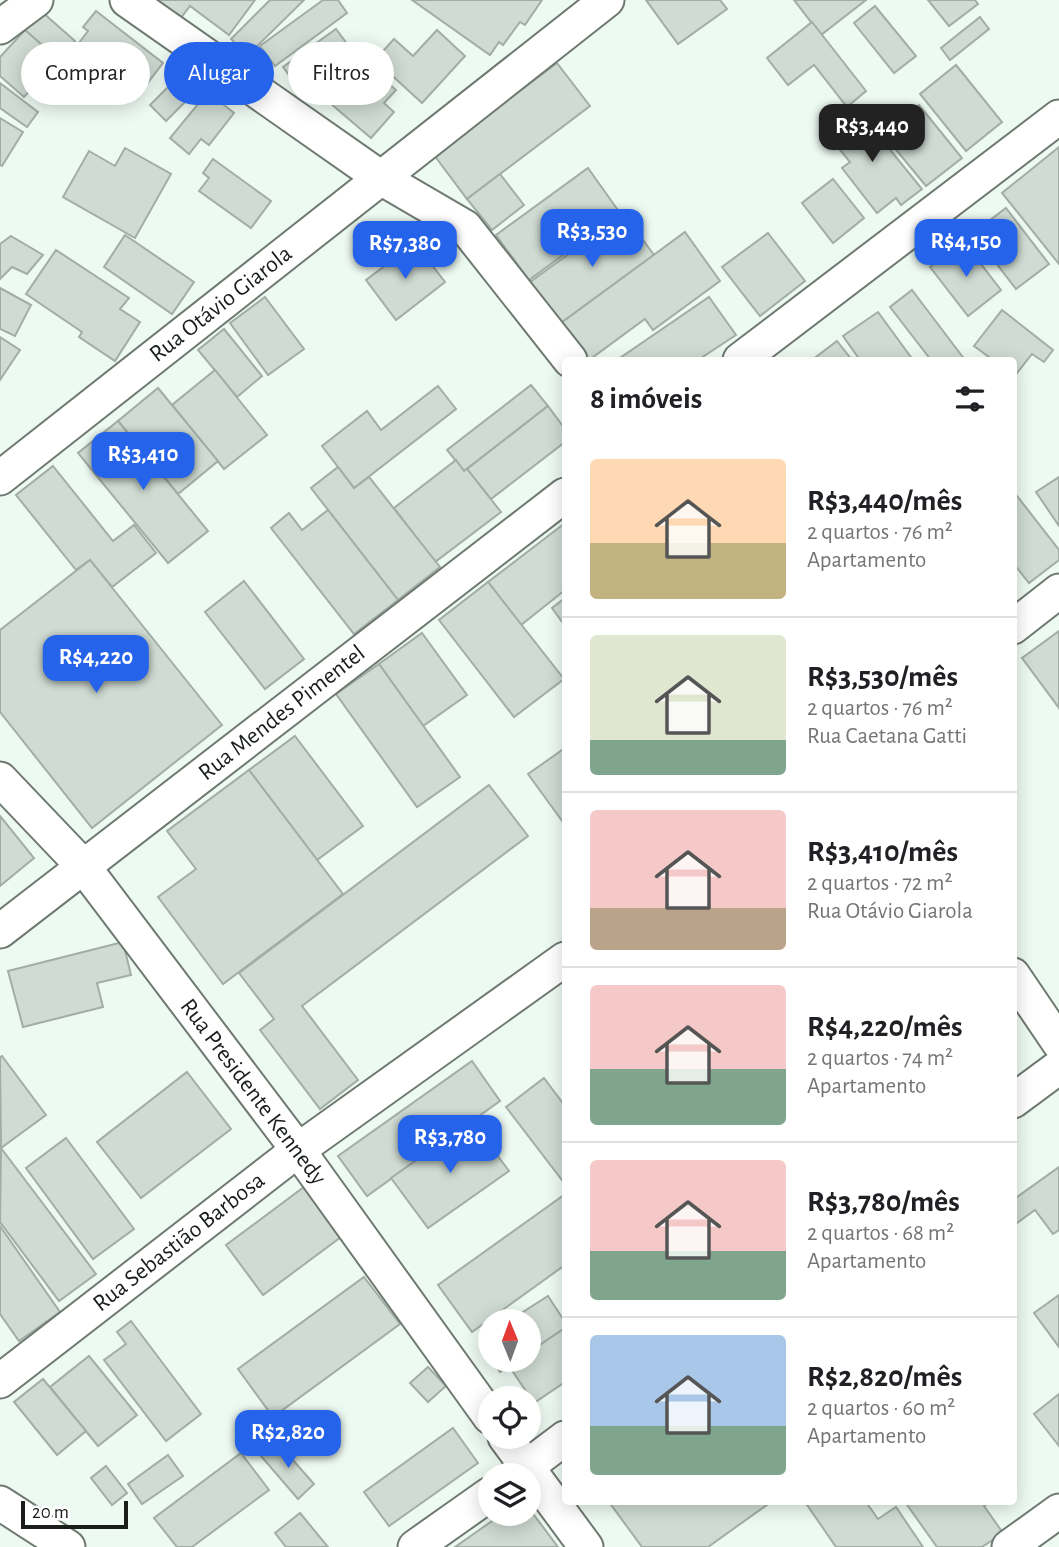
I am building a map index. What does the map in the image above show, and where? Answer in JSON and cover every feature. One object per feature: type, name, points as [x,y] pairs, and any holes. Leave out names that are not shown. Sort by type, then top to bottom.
[{"type":"street","points":[[0,27],[36,0]]},
{"type":"street","points":[[127,0],[381,178],[465,227],[568,357]]},
{"type":"street","name":"Rua Otávio Giarola","points":[[0,478],[607,0]]},
{"type":"street","points":[[744,357],[1059,117]]},
{"type":"street","name":"Rua Mendes Pimentel","points":[[0,931],[562,497]]},
{"type":"street","points":[[1017,624],[1059,591]]},
{"type":"street","name":"Rua Presidente Kennedy","points":[[0,779],[83,866],[298,1150],[478,1400]]},
{"type":"street","name":"Rua Sebastião Barbosa","points":[[0,1381],[298,1150],[562,961]]},
{"type":"street","points":[[1017,981],[1059,1043]]},
{"type":"street","points":[[1017,1098],[1059,1067]]},
{"type":"street","points":[[532,1463],[562,1440]]},
{"type":"street","points":[[541,1494],[586,1547]]},
{"type":"street","points":[[415,1547],[478,1502]]},
{"type":"street","points":[[0,1503],[68,1547]]},
{"type":"street","points":[[1009,1547],[1059,1511]]},
{"type":"building","points":[[155,0],[255,0],[229,35],[190,6],[180,19]]},
{"type":"building","points":[[270,0],[304,0],[261,42],[234,42],[231,39]]},
{"type":"building","points":[[323,0],[338,0],[347,13],[308,42],[288,42],[288,56],[275,66],[274,42],[265,42]]},
{"type":"building","points":[[412,0],[542,0],[525,25],[520,22],[503,45],[499,42],[490,55]]},
{"type":"building","points":[[646,0],[720,0],[727,9],[678,44]]},
{"type":"building","points":[[794,0],[866,0],[821,35]]},
{"type":"building","points":[[928,0],[975,0],[978,4],[949,26]]},
{"type":"building","points":[[875,6],[916,56],[894,73],[854,23]]},
{"type":"building","points":[[41,11],[75,41],[39,42],[25,30]]},
{"type":"building","points":[[96,11],[136,42],[80,42],[88,31],[83,27]]},
{"type":"building","points":[[980,17],[989,29],[950,60],[941,48]]},
{"type":"building","points":[[812,22],[866,91],[847,107],[814,65],[788,85],[767,58]]},
{"type":"building","points":[[336,29],[346,42],[318,42]]},
{"type":"building","points":[[25,30],[39,42],[21,42],[21,94],[0,76],[0,57]]},
{"type":"building","points":[[437,30],[465,56],[422,103],[394,77],[394,42],[391,42],[394,39],[413,56]]},
{"type":"building","points":[[150,53],[163,63],[150,80]]},
{"type":"building","points":[[557,63],[590,106],[467,199],[434,155]]},
{"type":"building","points":[[956,65],[1002,122],[966,151],[920,94]]},
{"type":"building","points":[[0,83],[21,99],[21,105],[29,105],[38,112],[27,127],[0,108]]},
{"type":"building","points":[[164,91],[164,105],[182,105],[166,121],[150,105]]},
{"type":"building","points":[[197,105],[224,105],[234,113],[209,145],[201,139],[189,154],[170,138]]},
{"type":"building","points":[[332,105],[386,105],[394,112],[371,138]]},
{"type":"building","points":[[919,105],[962,158],[926,186],[883,134]]},
{"type":"building","points":[[857,109],[922,189],[901,205],[896,198],[877,213],[842,168],[850,162],[827,134]]},
{"type":"building","points":[[0,118],[23,132],[2,166],[0,165]]},
{"type":"building","points":[[1059,147],[1059,264],[1002,193]]},
{"type":"building","points":[[125,148],[171,174],[135,238],[63,197],[89,151],[115,166]]},
{"type":"building","points":[[213,159],[271,201],[251,228],[199,191],[209,178],[203,173]]},
{"type":"building","points":[[588,168],[620,213],[529,280],[496,235]]},
{"type":"building","points":[[500,174],[524,205],[492,230],[467,199]]},
{"type":"building","points":[[833,179],[864,218],[833,243],[802,203]]},
{"type":"building","points":[[1006,208],[1049,264],[1016,289],[973,233]]},
{"type":"building","points":[[624,214],[654,255],[561,323],[530,282]]},
{"type":"building","points":[[685,232],[720,281],[653,330],[645,319],[593,357],[587,357],[561,323]]},
{"type":"building","points":[[768,233],[805,281],[760,316],[722,267]]},
{"type":"building","points":[[125,235],[194,282],[172,314],[104,267]]},
{"type":"building","points":[[11,236],[43,255],[27,274],[12,267],[0,279],[0,244]]},
{"type":"building","points":[[964,242],[1001,290],[968,316],[930,267]]},
{"type":"building","points":[[415,243],[445,282],[396,320],[366,280]]},
{"type":"building","points":[[56,250],[129,298],[120,309],[140,322],[115,361],[79,337],[82,332],[26,294]]},
{"type":"building","points":[[0,288],[31,305],[15,336],[0,329]]},
{"type":"building","points":[[912,290],[963,357],[929,357],[890,307]]},
{"type":"building","points":[[265,297],[304,349],[268,375],[230,323]]},
{"type":"building","points":[[709,297],[736,335],[703,357],[621,357]]},
{"type":"building","points":[[1002,310],[1053,350],[1044,362],[1032,354],[1017,373],[1017,357],[989,357],[974,346]]},
{"type":"building","points":[[878,312],[911,357],[858,357],[843,336]]},
{"type":"building","points":[[224,329],[262,376],[237,397],[198,350]]},
{"type":"building","points":[[0,337],[20,350],[0,380]]},
{"type":"building","points":[[837,341],[850,357],[816,357]]},
{"type":"building","points":[[215,370],[267,435],[224,469],[172,405]]},
{"type":"building","points":[[531,385],[548,406],[464,471],[447,450]]},
{"type":"building","points":[[438,386],[456,409],[354,488],[322,446],[367,411],[381,430]]},
{"type":"building","points":[[158,388],[218,461],[178,494],[118,421]]},
{"type":"building","points":[[548,406],[562,425],[562,444],[491,499],[467,469]]},
{"type":"building","points":[[118,421],[208,531],[168,563],[78,453]]},
{"type":"building","points":[[456,460],[464,471],[467,469],[501,512],[435,562],[394,508]]},
{"type":"building","points":[[53,466],[113,541],[134,525],[156,553],[112,587],[90,560],[76,570],[16,495]]},
{"type":"building","points":[[338,467],[354,488],[369,477],[440,567],[398,600],[311,488]]},
{"type":"building","points":[[1059,477],[1059,526],[1036,492]]},
{"type":"building","points":[[1017,496],[1059,550],[1059,560],[1029,583],[1017,568]]},
{"type":"building","points":[[328,510],[398,600],[354,634],[271,528],[289,513],[302,530]]},
{"type":"building","points":[[562,525],[562,592],[521,625],[488,582]]},
{"type":"building","points":[[90,560],[222,725],[92,828],[0,712],[0,630]]},
{"type":"building","points":[[244,581],[304,659],[265,689],[205,612]]},
{"type":"building","points":[[488,582],[562,676],[562,681],[514,717],[439,620]]},
{"type":"building","points":[[562,600],[562,622],[552,608]]},
{"type":"building","points":[[1059,631],[1059,708],[1022,658]]},
{"type":"building","points":[[422,633],[467,695],[423,726],[379,664]]},
{"type":"building","points":[[379,664],[460,777],[417,807],[336,694]]},
{"type":"building","points":[[295,736],[363,826],[317,860],[249,770]]},
{"type":"building","points":[[562,750],[562,821],[528,774]]},
{"type":"building","points":[[249,770],[343,894],[223,984],[158,897],[196,869],[167,831]]},
{"type":"building","points":[[489,785],[528,836],[302,1006],[358,1080],[320,1109],[260,1030],[274,1019],[239,973]]},
{"type":"building","points":[[0,816],[34,858],[0,886]]},
{"type":"building","points":[[123,942],[131,975],[97,983],[103,1007],[23,1027],[8,971]]},
{"type":"building","points":[[2,1056],[46,1115],[1,1148],[0,1057]]},
{"type":"building","points":[[472,1061],[500,1101],[367,1196],[338,1156]]},
{"type":"building","points":[[187,1072],[231,1129],[141,1198],[97,1142]]},
{"type":"building","points":[[544,1078],[562,1102],[562,1180],[506,1107]]},
{"type":"building","points":[[472,1121],[509,1171],[428,1228],[391,1178]]},
{"type":"building","points":[[66,1138],[134,1229],[93,1259],[26,1168]]},
{"type":"building","points":[[1,1148],[96,1274],[59,1301],[0,1222]]},
{"type":"building","points":[[1059,1167],[1059,1230],[1053,1234],[1035,1210],[1017,1223],[1017,1197]]},
{"type":"building","points":[[304,1187],[341,1237],[263,1295],[226,1245]]},
{"type":"building","points":[[562,1196],[562,1267],[504,1309],[478,1309],[478,1328],[472,1332],[438,1285]]},
{"type":"building","points":[[0,1226],[60,1312],[19,1341],[0,1314]]},
{"type":"building","points":[[364,1277],[400,1324],[273,1417],[238,1369]]},
{"type":"building","points":[[1059,1295],[1059,1347],[1034,1313]]},
{"type":"building","points":[[548,1296],[562,1317],[562,1330],[541,1344],[541,1309],[528,1309]]},
{"type":"building","points":[[131,1321],[201,1414],[166,1441],[104,1360],[126,1344],[117,1332]]},
{"type":"building","points":[[562,1330],[562,1384],[541,1398],[541,1386],[523,1386],[513,1372],[541,1372],[541,1344]]},
{"type":"building","points":[[89,1356],[137,1415],[98,1446],[50,1387]]},
{"type":"building","points":[[428,1367],[446,1386],[428,1402],[410,1383]]},
{"type":"building","points":[[43,1379],[86,1431],[57,1455],[14,1402]]},
{"type":"building","points":[[1059,1394],[1059,1446],[1034,1414]]},
{"type":"building","points":[[453,1428],[478,1463],[389,1526],[364,1492]]},
{"type":"building","points":[[277,1442],[314,1484],[298,1499],[261,1456]]},
{"type":"building","points":[[241,1453],[269,1490],[192,1547],[177,1547],[154,1518]]},
{"type":"building","points":[[168,1455],[183,1476],[142,1504],[128,1484]]},
{"type":"building","points":[[106,1466],[127,1493],[112,1505],[91,1478]]},
{"type":"building","points":[[611,1505],[767,1505],[708,1547],[642,1547]]},
{"type":"building","points":[[807,1505],[868,1505],[878,1519],[896,1507],[923,1547],[836,1547]]},
{"type":"building","points":[[907,1505],[986,1505],[1003,1533],[982,1547],[937,1547]]},
{"type":"building","points":[[300,1513],[328,1547],[286,1547],[275,1533]]},
{"type":"building","points":[[541,1524],[558,1547],[455,1547],[485,1526]]}]
